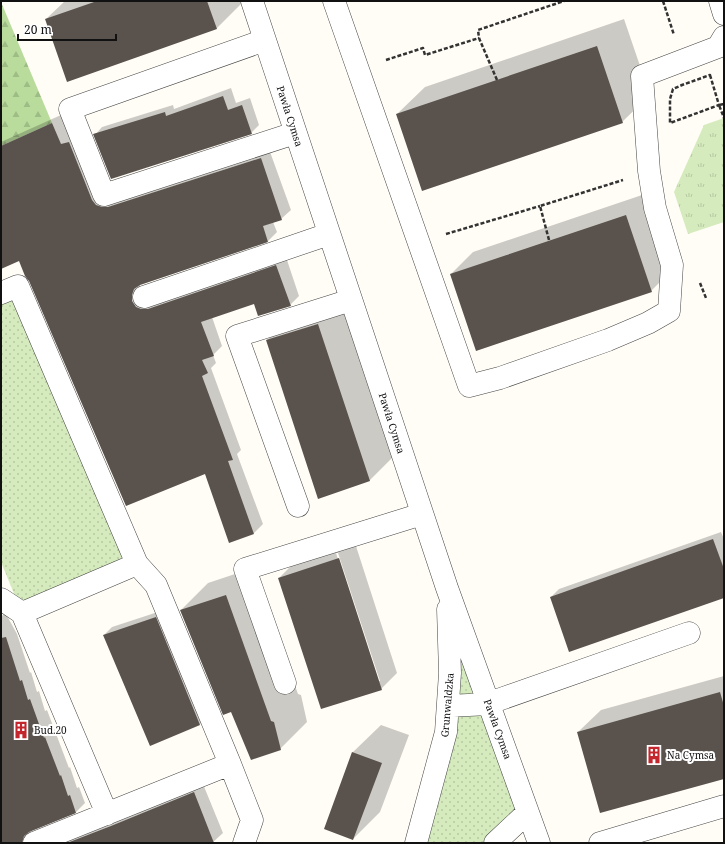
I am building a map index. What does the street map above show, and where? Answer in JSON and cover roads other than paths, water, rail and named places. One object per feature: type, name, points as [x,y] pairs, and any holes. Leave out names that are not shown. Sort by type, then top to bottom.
[{"type":"street","name":"Pawła Cymsa","points":[[252,1],[447,588],[539,843]]},
{"type":"street","points":[[334,1],[469,386],[500,378],[608,340],[648,323],[669,310],[672,265],[655,208],[649,171],[642,76],[718,47],[724,37]]},
{"type":"street","points":[[720,1],[724,14]]},
{"type":"street","points":[[265,40],[70,108],[104,195],[295,133]]},
{"type":"street","points":[[144,297],[329,234]]},
{"type":"street","points":[[1,293],[18,286],[137,564],[156,585],[252,820],[244,843]]},
{"type":"street","points":[[298,506],[237,336],[351,300]]},
{"type":"street","points":[[285,683],[245,569],[422,514]]},
{"type":"street","points":[[22,613],[137,564]]},
{"type":"street","name":"Grunwaldzka","points":[[416,843],[446,732],[450,673],[447,588]]},
{"type":"street","points":[[1,599],[22,613],[107,814]]},
{"type":"street","points":[[448,706],[489,704],[689,633]]},
{"type":"street","points":[[34,843],[230,764]]},
{"type":"street","points":[[600,843],[724,806]]},
{"type":"street","points":[[495,843],[528,812]]},
{"type":"place","name":"Bud.20","points":[[21,730]]},
{"type":"place","name":"Na Cymsa","points":[[654,755]]}]
